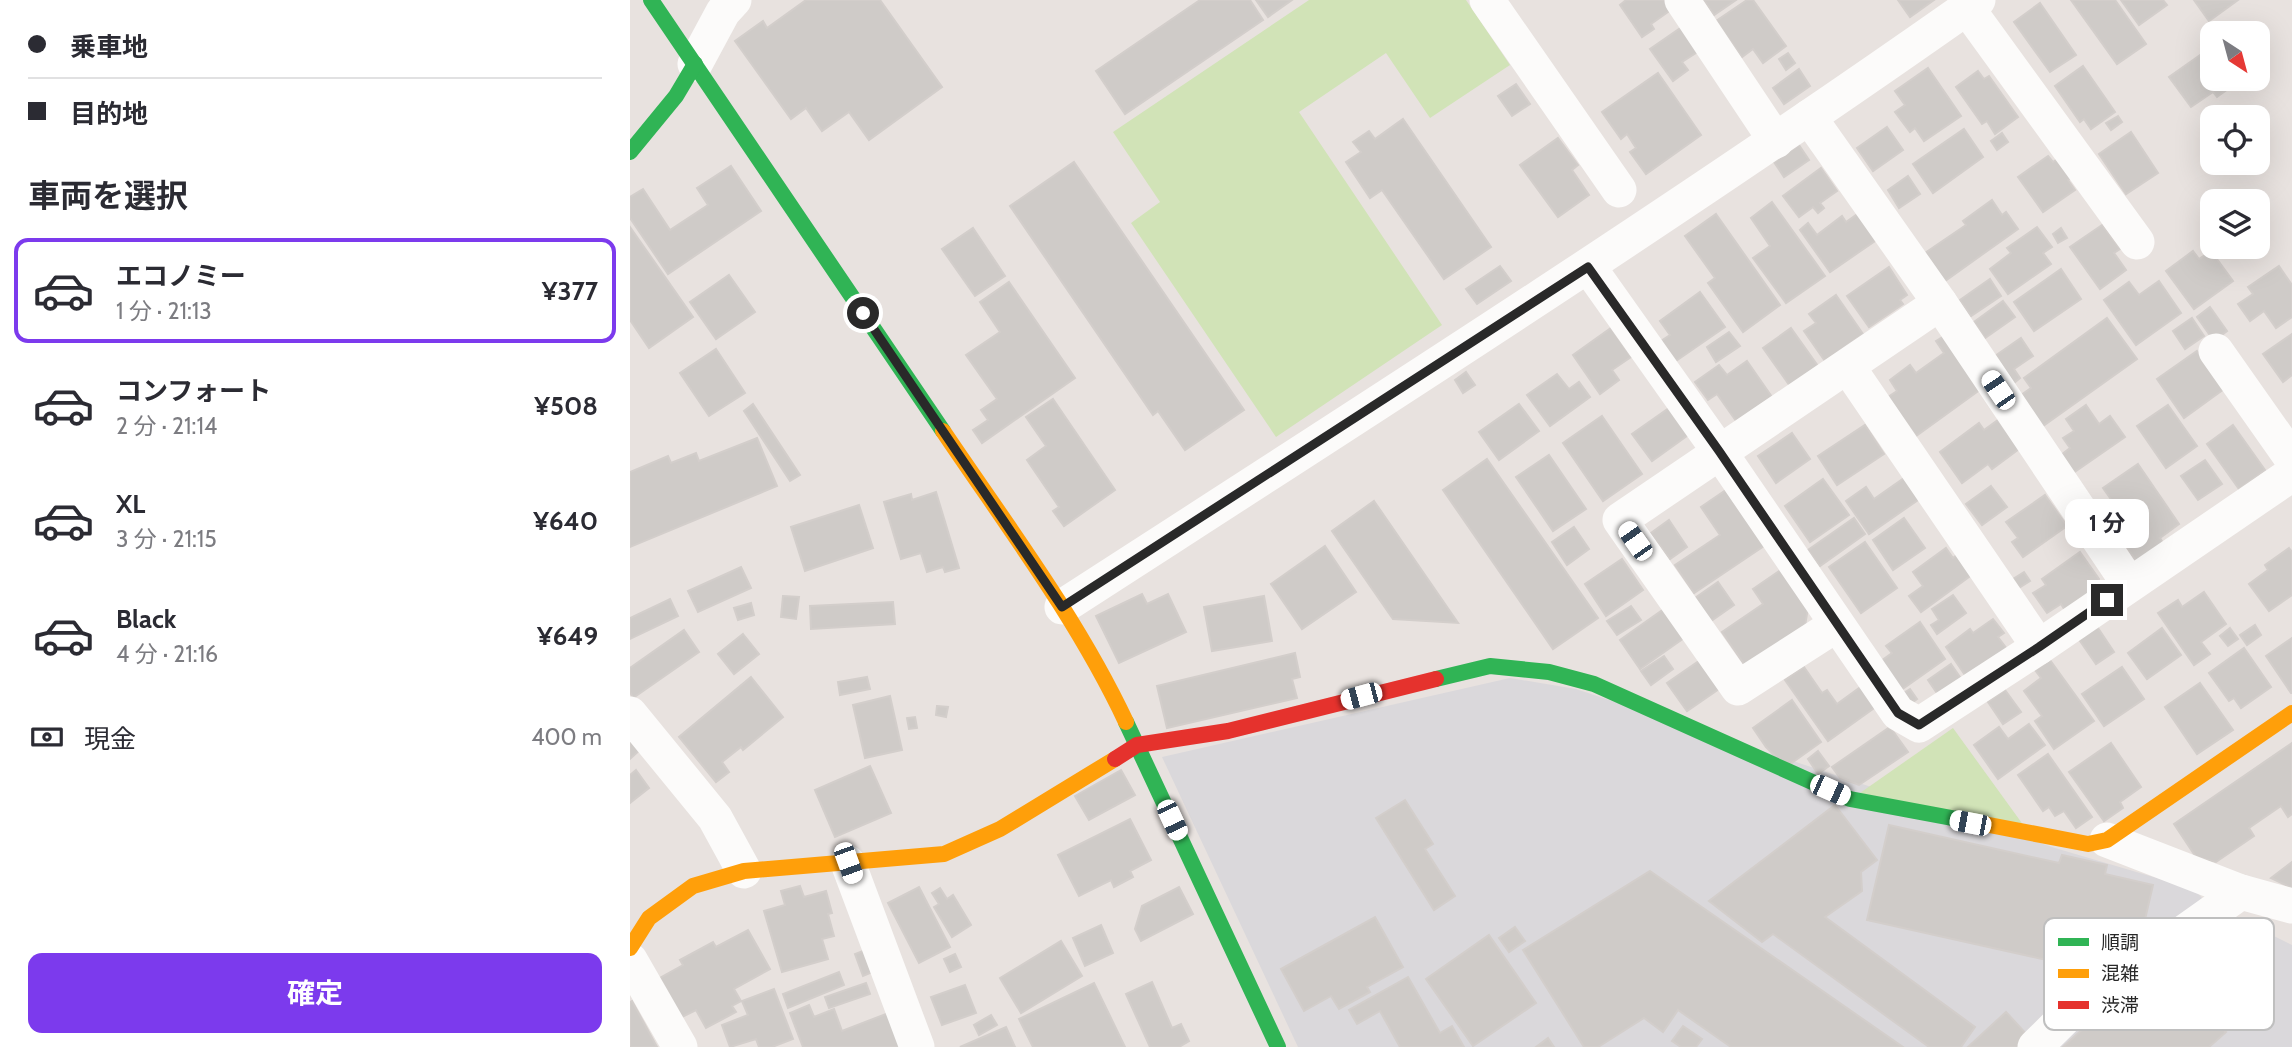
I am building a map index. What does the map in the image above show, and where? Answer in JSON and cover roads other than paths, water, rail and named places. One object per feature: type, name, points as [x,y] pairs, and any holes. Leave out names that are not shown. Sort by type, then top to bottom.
[{"type":"street","points":[[652,0],[1062,607],[1110,688],[1278,1047]]},
{"type":"street","points":[[630,152],[676,96],[723,12],[734,0]]},
{"type":"street","points":[[1488,0],[1619,190]]},
{"type":"street","points":[[1682,0],[1776,141]]},
{"type":"street","points":[[1062,607],[1588,267],[1973,4],[2137,243]]},
{"type":"street","points":[[1809,117],[1940,303],[2129,584]]},
{"type":"street","points":[[1588,267],[1719,451],[1898,713],[1919,725],[2039,647],[2292,474]]},
{"type":"street","points":[[1836,625],[1738,688],[1620,520],[1940,303]]},
{"type":"street","points":[[2216,351],[2292,459]]},
{"type":"street","points":[[1848,367],[2039,647]]},
{"type":"street","points":[[630,948],[649,918],[693,886],[744,871],[944,854],[1000,829],[1137,745],[1228,731],[1490,666],[1549,672],[1594,684],[1850,799],[2088,844],[2107,840],[2292,713]]},
{"type":"street","points":[[630,714],[715,818],[744,871]]},
{"type":"street","points":[[2107,840],[2241,892],[2292,906]]},
{"type":"street","points":[[848,863],[917,1047]]},
{"type":"street","points":[[2204,918],[2241,892]]},
{"type":"street","points":[[630,960],[680,1047]]},
{"type":"street","points":[[2035,1047],[2052,1030]]}]
